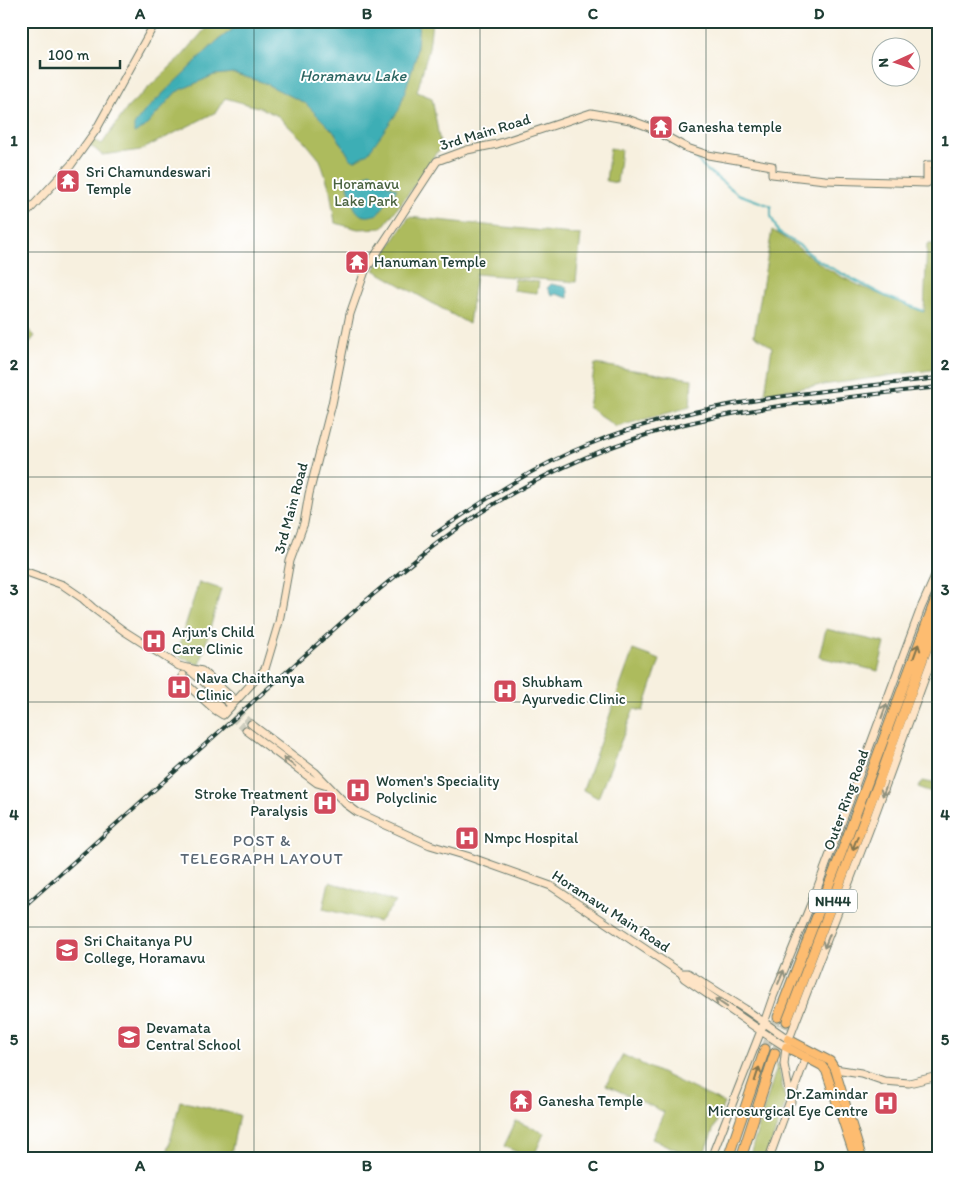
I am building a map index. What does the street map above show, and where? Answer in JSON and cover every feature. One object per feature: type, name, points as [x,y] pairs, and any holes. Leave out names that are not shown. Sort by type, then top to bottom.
[{"type":"highway","name":"Outer Ring Road","points":[[778,1017],[882,730],[938,593]]},
{"type":"highway","name":"Outer Ring Road","points":[[787,1021],[879,781],[938,617]]},
{"type":"highway","points":[[728,1158],[765,1049]]},
{"type":"highway","points":[[741,1158],[775,1053]]},
{"type":"main road","points":[[787,1043],[822,1066],[826,1071],[855,1158]]},
{"type":"main road","points":[[787,1043],[830,1061],[835,1069],[862,1158]]},
{"type":"street","points":[[21,219],[72,165],[96,130],[156,21]]},
{"type":"street","name":"3rd Main Road","points":[[233,702],[265,669],[268,660],[279,622],[290,561],[304,523],[309,494],[332,404],[350,314],[365,271],[437,161],[467,150],[497,144],[591,113],[636,122],[687,148],[708,155],[772,166],[772,174],[825,180],[927,183],[926,165],[938,165]]},
{"type":"street","points":[[21,570],[63,585],[82,598],[124,632],[179,666],[224,710]]},
{"type":"street","points":[[711,1158],[773,997],[882,730],[921,608],[937,575]]},
{"type":"street","points":[[790,1102],[784,1064],[787,1043],[870,829],[938,642]]},
{"type":"street","points":[[202,671],[233,702],[223,715],[184,681],[185,672],[202,671]]},
{"type":"street","name":"Horamavu Main Road","points":[[248,727],[317,783],[332,789],[346,804],[357,812],[430,845],[551,886],[682,973],[684,978],[761,1032],[787,1043]]},
{"type":"street","name":"Horamavu Main Road","points":[[682,973],[688,973],[764,1023],[787,1043]]},
{"type":"street","points":[[769,1158],[806,1057]]},
{"type":"street","points":[[835,1069],[861,1073],[884,1081],[909,1083],[938,1076]]},
{"type":"green space","name":"Horamavu Lake Park","points":[[212,21],[244,21],[217,41],[144,112],[134,133],[145,127],[176,92],[214,75],[233,73],[262,82],[305,103],[335,133],[350,158],[416,57],[419,21],[432,21],[429,48],[417,92],[432,98],[441,149],[436,153],[382,228],[358,229],[335,223],[330,190],[320,160],[306,143],[278,116],[261,108],[225,98],[216,112],[141,150],[102,155],[89,144],[92,139],[102,144],[128,107],[183,55]]},
{"type":"green space","points":[[610,148],[621,150],[617,183],[606,181]]},
{"type":"green space","points":[[409,217],[581,235],[576,282],[476,274],[469,324],[374,270]]},
{"type":"green space","points":[[772,230],[826,268],[867,289],[924,312],[927,244],[938,244],[938,369],[765,393],[772,347],[754,335]]},
{"type":"green space","points":[[515,279],[539,282],[537,293],[513,290]]},
{"type":"green space","points":[[21,323],[35,336],[21,353]]},
{"type":"green space","points":[[595,364],[692,379],[690,407],[616,427],[588,407]]},
{"type":"green space","points":[[199,582],[221,589],[200,665],[176,655]]},
{"type":"green space","points":[[826,629],[885,643],[878,671],[819,657]]},
{"type":"green space","points":[[633,650],[660,660],[643,711],[634,709],[598,798],[583,790]]},
{"type":"green space","points":[[922,781],[938,784],[938,794],[918,787]]},
{"type":"green space","points":[[329,882],[396,902],[379,922],[323,909]]},
{"type":"green space","points":[[623,1055],[724,1103],[702,1158],[696,1158],[652,1139],[664,1112],[606,1085]]},
{"type":"green space","points":[[778,1063],[784,1095],[787,1099],[766,1158],[749,1158]]},
{"type":"green space","points":[[180,1101],[239,1115],[230,1158],[166,1158]]},
{"type":"green space","points":[[516,1121],[544,1133],[533,1158],[519,1158],[521,1154],[504,1146]]},
{"type":"water","name":"Horamavu Lake","points":[[244,21],[419,21],[416,57],[399,110],[368,153],[354,161],[350,158],[335,133],[305,103],[262,82],[233,73],[214,75],[176,92],[145,127],[134,133],[134,125],[144,112],[217,41]]},
{"type":"water","points":[[371,172],[385,183],[397,189],[378,214],[366,216],[361,215],[355,208],[348,185]]},
{"type":"water","points":[[551,284],[567,287],[568,298],[556,294],[552,296],[547,288]]},
{"type":"waterway","points":[[696,158],[703,167],[738,194],[771,206],[771,216],[778,232],[802,247],[813,257],[885,296],[923,311]]},
{"type":"waterway","points":[[21,346],[27,338]]},
{"type":"tunnel","points":[[230,704],[251,724]]},
{"type":"tunnel","points":[[224,710],[246,730]]},
{"type":"tunnel","points":[[765,1049],[778,1017]]},
{"type":"tunnel","points":[[775,1053],[787,1021]]},
{"type":"railway","points":[[433,535],[529,473],[590,444],[632,429],[674,417],[761,399],[938,378]]},
{"type":"railway","points":[[21,909],[369,598],[437,543],[507,497],[584,458],[636,438],[696,421],[799,403],[938,387]]},
{"type":"place","name":"Ganesha temple","points":[[661,127]]},
{"type":"place","name":"Sri Chamundeswari Temple","points":[[68,181]]},
{"type":"place","name":"Hanuman Temple","points":[[357,262]]},
{"type":"place","name":"Arjun's Child Care Clinic","points":[[154,641]]},
{"type":"place","name":"Nava Chaithanya Clinic","points":[[179,687]]},
{"type":"place","name":"Shubham Ayurvedic Clinic","points":[[505,691]]},
{"type":"place","name":"Women's Speciality Polyclinic","points":[[358,790]]},
{"type":"place","name":"Stroke Treatment Paralysis","points":[[325,803]]},
{"type":"place","name":"Nmpc Hospital","points":[[467,838]]},
{"type":"place","name":"Sri Chaitanya PU College, Horamavu","points":[[67,950]]},
{"type":"place","name":"Devamata Central School","points":[[129,1037]]},
{"type":"place","name":"Ganesha Temple","points":[[521,1101]]},
{"type":"place","name":"Dr.Zamindar Microsurgical Eye Centre","points":[[886,1103]]},
{"type":"district","name":"POST & TELEGRAPH LAYOUT","points":[[262,849]]}]
